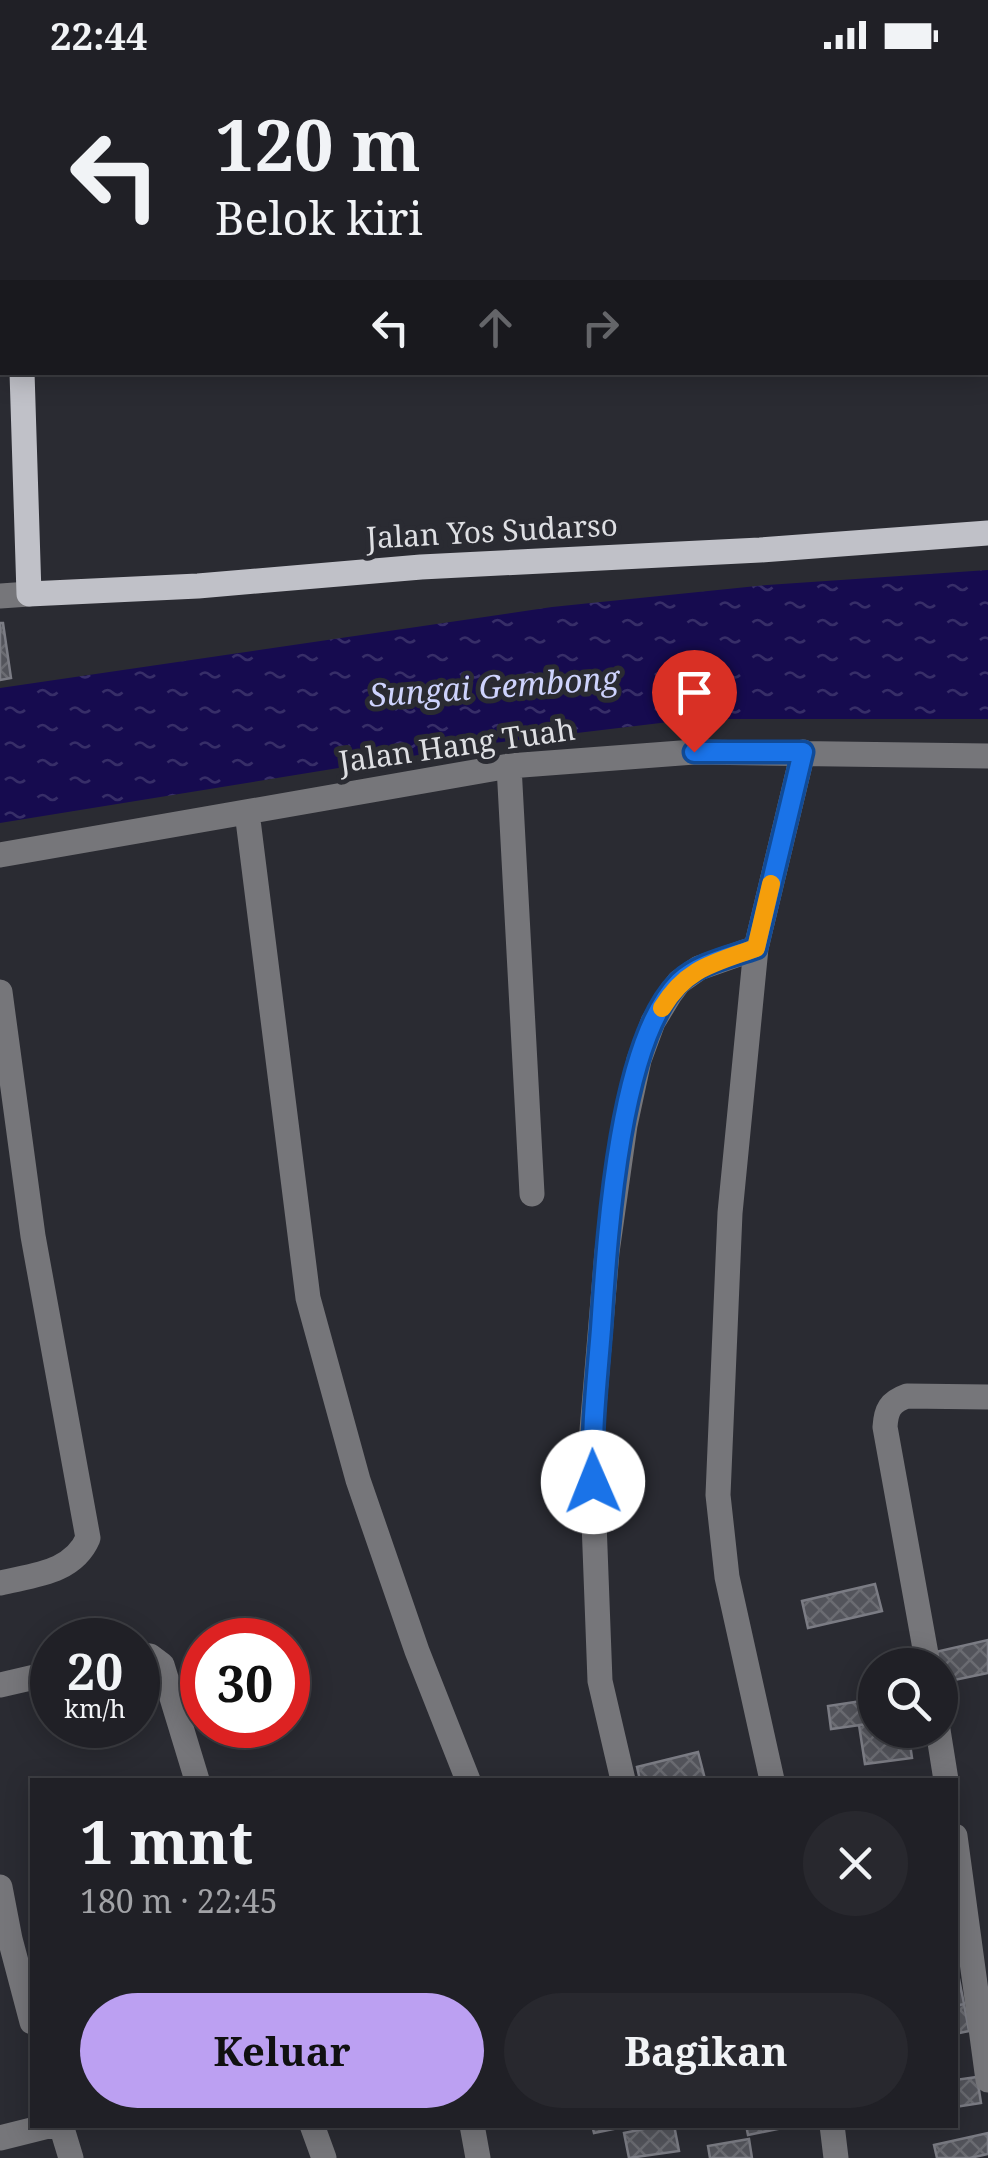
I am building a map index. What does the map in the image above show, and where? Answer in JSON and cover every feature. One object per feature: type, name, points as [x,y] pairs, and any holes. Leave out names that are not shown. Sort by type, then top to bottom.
[{"type":"main road","points":[[22,375],[29,594]]},
{"type":"main road","name":"Jalan Yos Sudarso","points":[[29,594],[988,533]]},
{"type":"street","name":"Jalan Yos Sudarso","points":[[0,596],[29,594]]},
{"type":"street","name":"Jalan Hang Tuah","points":[[0,854],[509,766],[694,752],[988,756]]},
{"type":"street","points":[[772,1778],[727,1578],[718,1496],[730,1213],[756,948],[803,752]]},
{"type":"street","points":[[509,766],[532,1194]]},
{"type":"street","points":[[247,812],[308,1298],[358,1480],[417,1651],[467,1778]]},
{"type":"street","points":[[624,1778],[600,1681],[591,1442],[606,1252],[625,1126],[639,1060],[653,1022],[670,994],[699,968],[756,948]]},
{"type":"street","points":[[0,992],[33,1236],[88,1538],[79,1554],[59,1568],[0,1583]]},
{"type":"street","points":[[925,1648],[885,1428],[886,1415],[896,1400],[907,1396],[988,1397]]},
{"type":"street","points":[[160,1664],[196,1778]]},
{"type":"street","points":[[0,1686],[30,1678]]},
{"type":"street","points":[[941,1748],[946,1778]]},
{"type":"street","points":[[958,1855],[988,2080]]},
{"type":"street","points":[[0,1888],[5,1940],[30,2016]]},
{"type":"street","points":[[0,2138],[40,2128]]},
{"type":"street","points":[[62,2128],[71,2158]]},
{"type":"street","points":[[313,2128],[324,2158]]},
{"type":"street","points":[[473,2128],[478,2158]]},
{"type":"street","points":[[832,2128],[836,2158]]},
{"type":"water","name":"Sungai Gembong","points":[[988,570],[988,719],[694,719],[486,744],[0,823],[0,688],[552,607],[767,585]]},
{"type":"building","points":[[0,623],[11,678],[0,680]]},
{"type":"building","points":[[875,1584],[882,1611],[808,1628],[802,1601]]},
{"type":"building","points":[[988,1640],[988,1673],[958,1679],[958,1648],[953,1648]]},
{"type":"building","points":[[858,1702],[858,1725],[831,1729],[828,1706]]},
{"type":"building","points":[[863,1748],[911,1748],[912,1758],[865,1764]]},
{"type":"building","points":[[698,1752],[705,1778],[640,1778],[637,1767]]},
{"type":"building","points":[[958,1979],[964,2004],[958,2005]]},
{"type":"building","points":[[964,2004],[969,2031],[958,2033],[958,2005]]},
{"type":"building","points":[[977,2077],[981,2103],[958,2107],[958,2080]]},
{"type":"building","points":[[593,2128],[618,2128],[594,2133]]},
{"type":"building","points":[[675,2128],[679,2151],[629,2158],[624,2133]]},
{"type":"building","points":[[747,2128],[782,2128],[748,2135]]},
{"type":"building","points":[[988,2133],[988,2154],[937,2158],[934,2145]]},
{"type":"building","points":[[749,2139],[752,2158],[710,2158],[708,2146]]},
{"type":"slow traffic","points":[[662,1008],[679,982],[699,968],[756,948],[771,884]]},
{"type":"route","points":[[593,1482],[591,1442],[606,1252],[639,1060],[653,1022],[679,982],[699,968],[756,948],[803,752],[694,752]]}]
